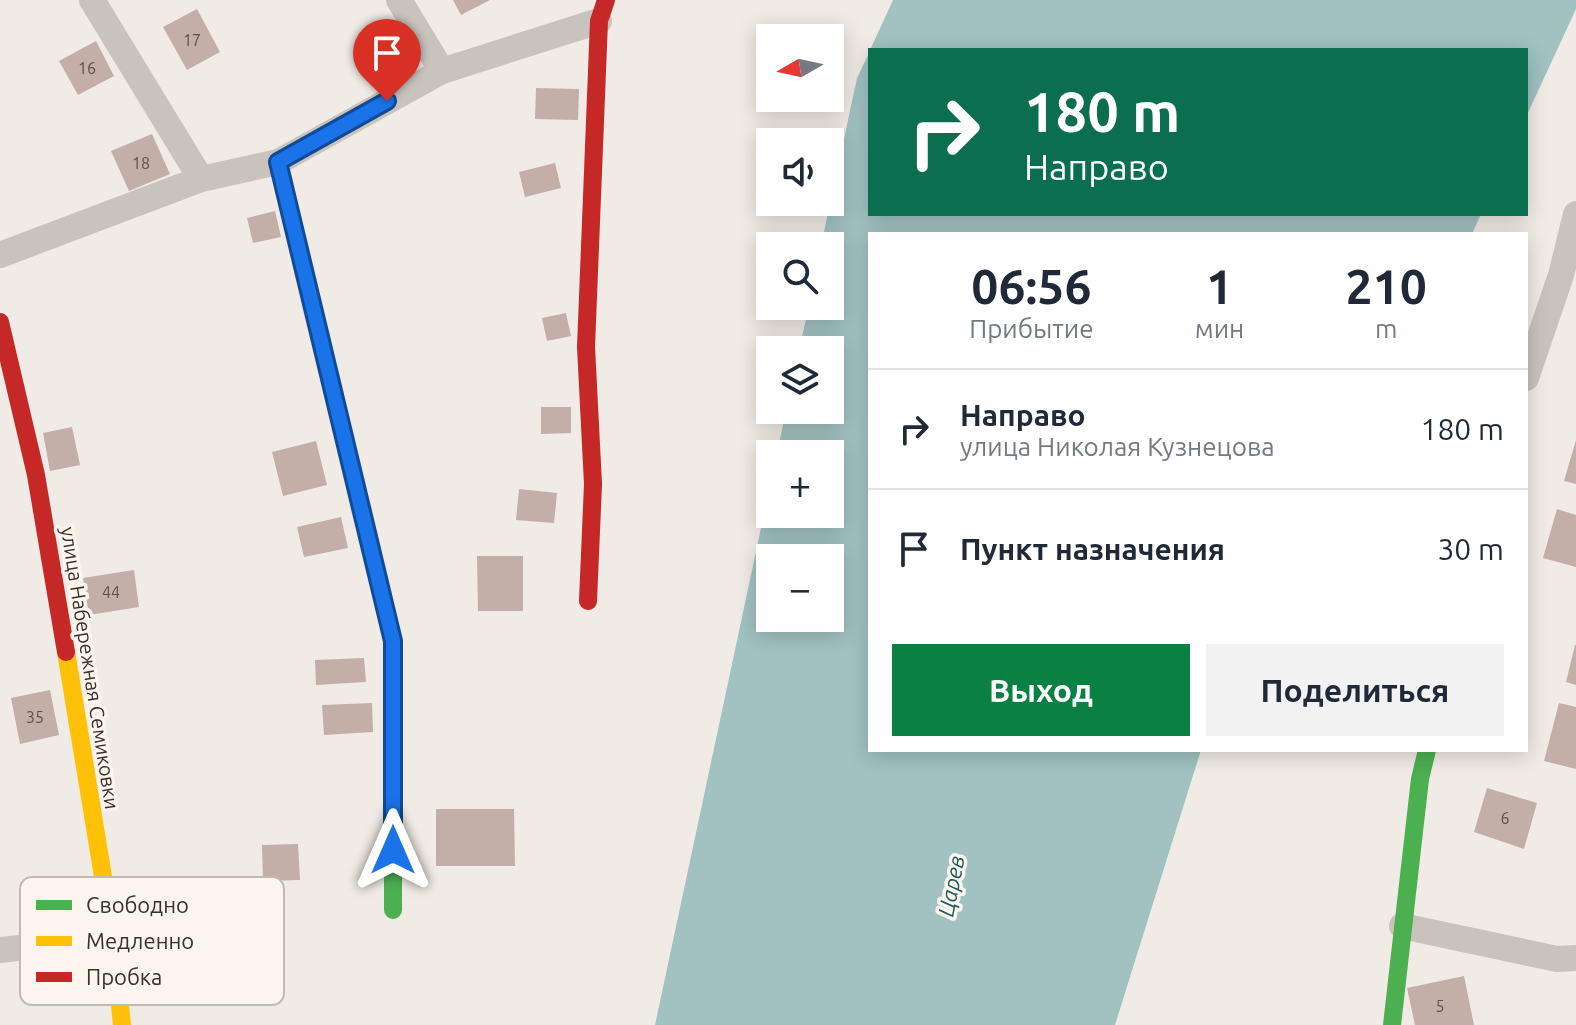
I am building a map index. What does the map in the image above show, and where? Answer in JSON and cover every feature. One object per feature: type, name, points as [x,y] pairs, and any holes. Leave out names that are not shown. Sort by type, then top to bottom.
[{"type":"street","points":[[92,0],[201,179]]},
{"type":"street","points":[[399,0],[442,71]]},
{"type":"street","points":[[0,255],[201,179],[278,162],[442,71],[602,11],[586,347],[593,484],[588,601]]},
{"type":"street","points":[[278,162],[393,641],[393,910]]},
{"type":"street","points":[[1528,373],[1568,278],[1576,214]]},
{"type":"street","name":"улица Набережная Семиковки","points":[[0,322],[36,475],[103,877]]},
{"type":"street","points":[[1392,1025],[1420,779],[1427,752]]},
{"type":"street","points":[[1402,926],[1557,959],[1576,958]]},
{"type":"street","points":[[0,950],[20,948]]},
{"type":"street","name":"улица Набережная Семиковки","points":[[120,1005],[122,1025]]},
{"type":"water","points":[[893,0],[1576,0],[1576,9],[1528,113],[1528,48],[871,48]]},
{"type":"water","name":"Царев","points":[[868,55],[868,216],[1480,216],[1473,232],[868,232],[868,752],[1200,752],[1115,1025],[655,1025],[756,552],[756,632],[844,632],[844,544],[758,544],[761,528],[844,528],[844,440],[780,440],[783,424],[844,424],[844,336],[802,336],[806,320],[844,320],[844,232],[824,232],[827,216],[844,216],[844,139],[857,78]]},
{"type":"building","points":[[453,0],[490,0],[461,15]]},
{"type":"building","points":[[197,9],[220,52],[187,70],[163,27]]},
{"type":"building","points":[[96,41],[114,76],[78,95],[59,61]]},
{"type":"building","points":[[536,88],[579,89],[578,120],[535,119]]},
{"type":"building","points":[[152,134],[170,174],[129,191],[111,151]]},
{"type":"building","points":[[555,163],[561,188],[525,197],[519,172]]},
{"type":"building","points":[[275,211],[281,237],[253,243],[247,218]]},
{"type":"building","points":[[566,313],[571,336],[547,341],[542,318]]},
{"type":"building","points":[[541,407],[571,407],[571,433],[541,434]]},
{"type":"building","points":[[72,427],[80,465],[50,471],[43,433]]},
{"type":"building","points":[[1576,440],[1576,484],[1564,481]]},
{"type":"building","points":[[316,441],[327,485],[283,496],[272,452]]},
{"type":"building","points":[[519,489],[557,493],[554,523],[516,520]]},
{"type":"building","points":[[1557,509],[1576,515],[1576,567],[1543,558]]},
{"type":"building","points":[[341,517],[348,548],[304,557],[297,527]]},
{"type":"building","points":[[477,556],[523,556],[523,611],[478,611]]},
{"type":"building","points":[[134,570],[139,607],[89,615],[83,578]]},
{"type":"building","points":[[1576,645],[1576,685],[1566,682]]},
{"type":"building","points":[[364,658],[366,682],[316,685],[315,660]]},
{"type":"building","points":[[50,690],[59,735],[20,744],[11,698]]},
{"type":"building","points":[[372,703],[373,732],[324,735],[322,705]]},
{"type":"building","points":[[1559,703],[1576,707],[1576,769],[1544,761]]},
{"type":"building","points":[[1487,788],[1537,803],[1524,849],[1474,832]]},
{"type":"building","points":[[436,809],[514,809],[515,866],[436,866]]},
{"type":"building","points":[[298,844],[300,880],[263,877],[262,845]]},
{"type":"building","points":[[1464,976],[1474,1025],[1415,1025],[1407,988]]},
{"type":"traffic: fast","points":[[393,698],[393,910]]},
{"type":"traffic: fast","points":[[1392,1025],[1420,779],[1427,752]]},
{"type":"traffic: slow","points":[[278,162],[393,641],[393,698]]},
{"type":"traffic: slow","points":[[66,652],[103,877]]},
{"type":"traffic: slow","points":[[120,1005],[122,1025]]},
{"type":"traffic: jam","points":[[588,601],[593,484],[586,347],[599,21],[606,0]]},
{"type":"traffic: jam","points":[[0,322],[36,475],[66,652]]},
{"type":"route","points":[[387,101],[278,162],[393,641],[393,850]]}]
